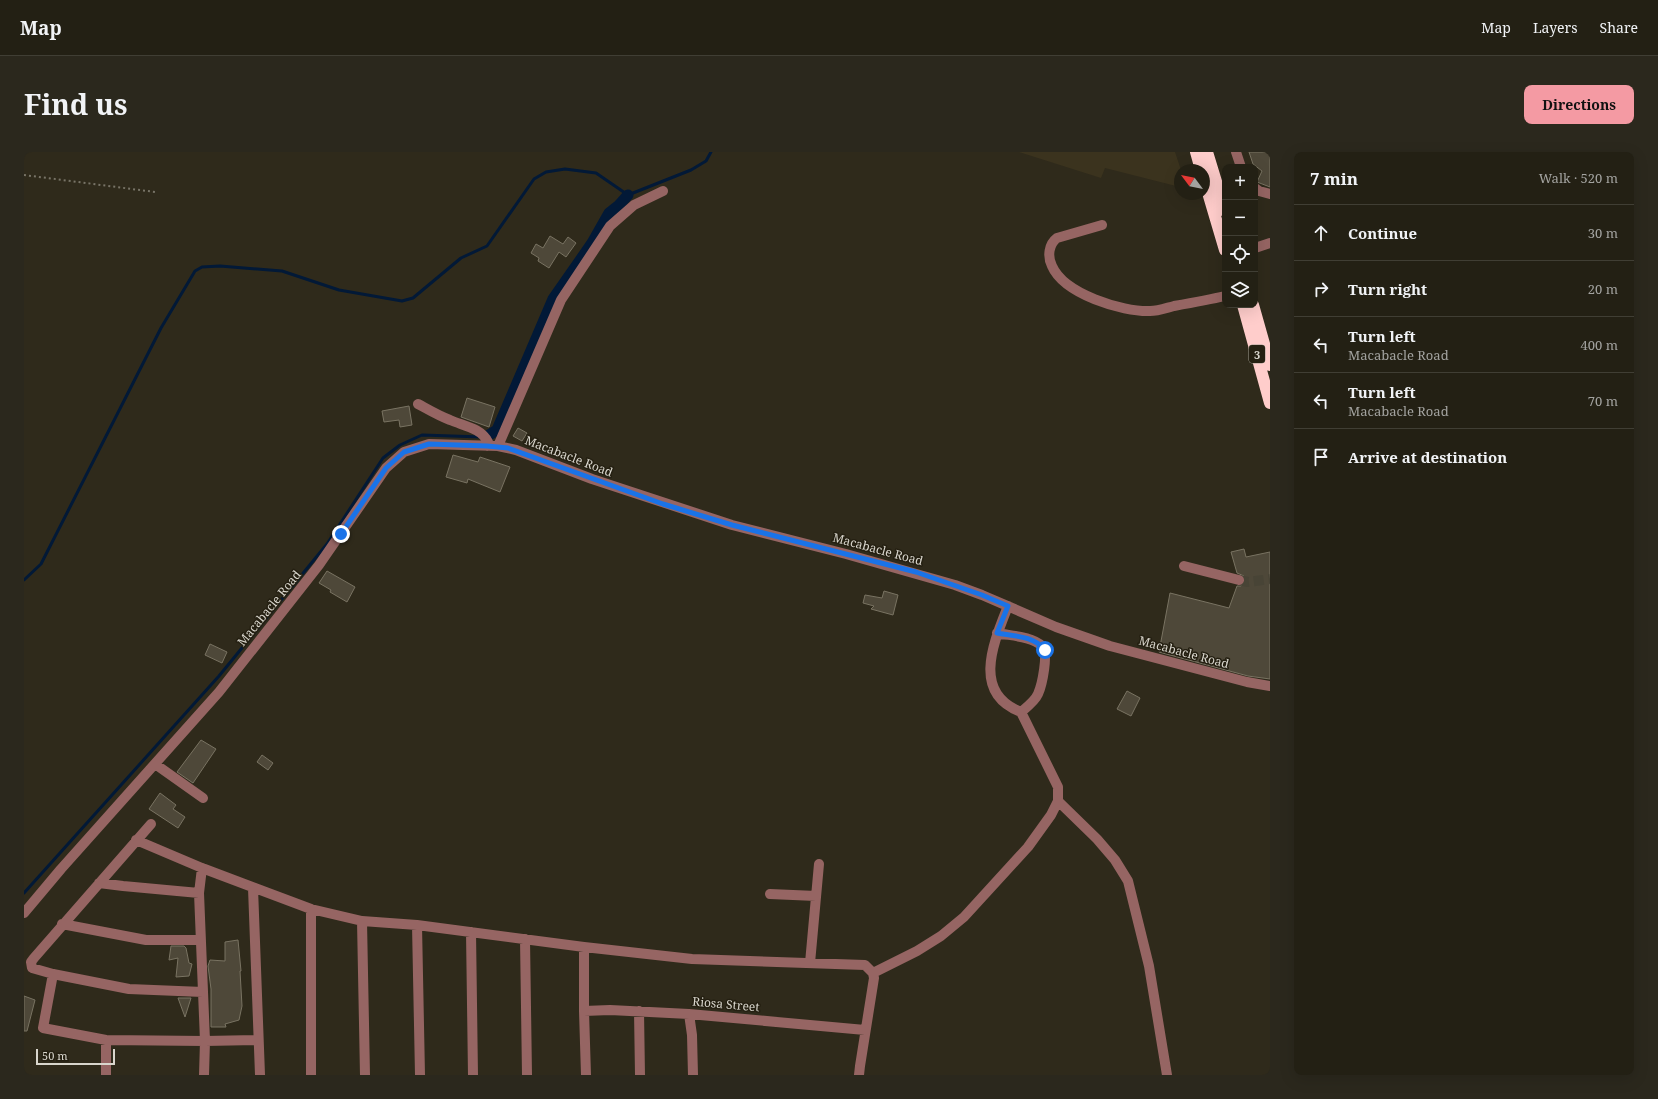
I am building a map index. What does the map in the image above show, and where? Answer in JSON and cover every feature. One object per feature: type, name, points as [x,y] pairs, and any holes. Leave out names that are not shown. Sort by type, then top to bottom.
[{"type":"highway","points":[[1196,152],[1199,164]]},
{"type":"highway","points":[[1207,152],[1221,181],[1224,200]]},
{"type":"highway","points":[[1210,199],[1222,240]]},
{"type":"highway","name":"3","points":[[1244,308],[1270,403]]},
{"type":"highway","name":"3","points":[[1254,308],[1270,365]]},
{"type":"street","points":[[1236,152],[1240,164]]},
{"type":"street","points":[[1258,189],[1270,194]]},
{"type":"street","points":[[498,446],[561,300],[610,226],[634,205],[663,191]]},
{"type":"street","points":[[1102,225],[1057,238],[1052,242],[1049,254],[1051,265],[1060,277],[1075,289],[1097,300],[1125,309],[1151,311],[1222,297]]},
{"type":"street","points":[[1258,247],[1270,244]]},
{"type":"street","points":[[418,404],[450,420],[474,429],[486,437],[488,442],[487,446]]},
{"type":"street","name":"Macabacle Road","points":[[24,913],[61,869],[219,692],[320,565],[386,468],[404,452],[429,444],[498,446],[516,450],[599,482],[732,525],[923,574],[982,595],[1056,627],[1110,646],[1247,682],[1270,686]]},
{"type":"street","points":[[1184,566],[1239,580]]},
{"type":"street","points":[[873,973],[917,951],[941,936],[964,917],[1028,847],[1051,815],[1058,801],[1058,787],[1021,712],[1001,701],[991,682],[990,663],[997,633],[1008,606]]},
{"type":"street","points":[[997,633],[1030,639],[1041,645],[1045,650],[1046,657],[1039,694],[1021,712]]},
{"type":"street","points":[[155,764],[203,798]]},
{"type":"street","points":[[1058,801],[1111,854],[1128,881],[1149,966],[1168,1075]]},
{"type":"street","points":[[151,824],[62,924],[31,962],[32,968],[53,974],[129,989],[203,992]]},
{"type":"street","points":[[136,840],[202,868],[311,909],[362,921],[418,925],[584,947],[692,959],[865,965],[873,973],[874,978],[859,1075]]},
{"type":"street","points":[[810,963],[819,864]]},
{"type":"street","points":[[202,868],[199,894],[206,1041],[204,1075]]},
{"type":"street","points":[[99,883],[199,894]]},
{"type":"street","points":[[253,888],[260,1075]]},
{"type":"street","points":[[770,894],[816,896]]},
{"type":"street","points":[[311,909],[311,1075]]},
{"type":"street","points":[[362,921],[365,1075]]},
{"type":"street","points":[[62,924],[146,940],[201,940]]},
{"type":"street","points":[[418,925],[420,1075]]},
{"type":"street","points":[[471,932],[473,1075]]},
{"type":"street","points":[[525,939],[527,1075]]},
{"type":"street","points":[[584,947],[586,1075]]},
{"type":"street","points":[[53,974],[43,1028],[106,1040],[258,1040]]},
{"type":"street","name":"Riosa Street","points":[[584,1011],[639,1011],[689,1014],[865,1030]]},
{"type":"street","points":[[639,1011],[640,1075]]},
{"type":"street","points":[[689,1014],[692,1035],[692,1075]]},
{"type":"street","points":[[106,1040],[106,1075]]},
{"type":"path","points":[[24,175],[154,192]]},
{"type":"shaded area","points":[[1019,152],[1175,152],[1179,164],[1174,164],[1174,185],[1105,168],[1101,178]]},
{"type":"building","points":[[1249,152],[1270,152],[1270,187],[1258,182],[1262,171],[1258,168],[1258,164],[1253,164]]},
{"type":"building","points":[[550,236],[563,244],[568,237],[576,243],[566,257],[559,252],[549,268],[538,261],[539,258],[531,253],[536,244],[543,248]]},
{"type":"building","points":[[467,398],[495,407],[489,427],[461,417]]},
{"type":"building","points":[[409,406],[412,425],[400,427],[399,420],[384,422],[382,411]]},
{"type":"building","points":[[518,428],[527,433],[522,441],[513,436]]},
{"type":"building","points":[[453,455],[478,462],[480,457],[510,467],[500,492],[468,479],[467,483],[446,477]]},
{"type":"building","points":[[1244,549],[1246,557],[1270,552],[1270,679],[1248,676],[1159,652],[1170,593],[1229,608],[1237,586],[1241,586],[1245,581],[1244,576],[1237,573],[1231,552]]},
{"type":"building","points":[[327,571],[355,587],[347,602],[330,592],[331,590],[319,583]]},
{"type":"building","points":[[884,591],[898,595],[893,615],[871,609],[874,606],[863,603],[865,595],[882,598]]},
{"type":"building","points":[[210,644],[227,652],[222,663],[205,655]]},
{"type":"building","points":[[1127,691],[1140,698],[1131,716],[1117,709]]},
{"type":"building","points":[[201,740],[216,749],[193,783],[177,772]]},
{"type":"building","points":[[262,755],[273,763],[268,770],[257,762]]},
{"type":"building","points":[[160,793],[176,805],[173,809],[185,817],[178,828],[149,809]]},
{"type":"building","points":[[238,940],[242,1006],[239,1020],[225,1024],[226,1027],[211,1027],[211,989],[208,966],[210,960],[225,961],[225,942]]},
{"type":"building","points":[[171,946],[184,946],[186,948],[189,963],[192,964],[189,976],[176,977],[178,958],[169,960]]},
{"type":"building","points":[[24,996],[35,1000],[27,1031],[24,1031]]},
{"type":"building","points":[[178,998],[191,998],[185,1017]]},
{"type":"waterway","points":[[24,580],[41,564],[161,328],[195,271],[202,267],[220,266],[282,271],[339,290],[402,301],[413,298],[461,258],[487,246],[534,179],[546,172],[565,169],[596,173],[628,195],[691,170],[706,161],[711,152]]},
{"type":"waterway","points":[[489,435],[497,430],[553,299],[592,243],[609,213],[628,195]]},
{"type":"waterway","points":[[553,299],[577,267]]},
{"type":"waterway","points":[[24,893],[219,676],[327,544],[383,458],[400,445],[422,435],[482,437]]},
{"type":"tunnel","points":[[1239,580],[1248,582],[1270,579]]},
{"type":"route","points":[[341,534],[386,468],[404,452],[429,444],[498,446],[516,450],[663,504],[732,525],[916,572],[982,595],[1008,606],[997,633],[1030,639],[1041,645],[1045,650]]}]
